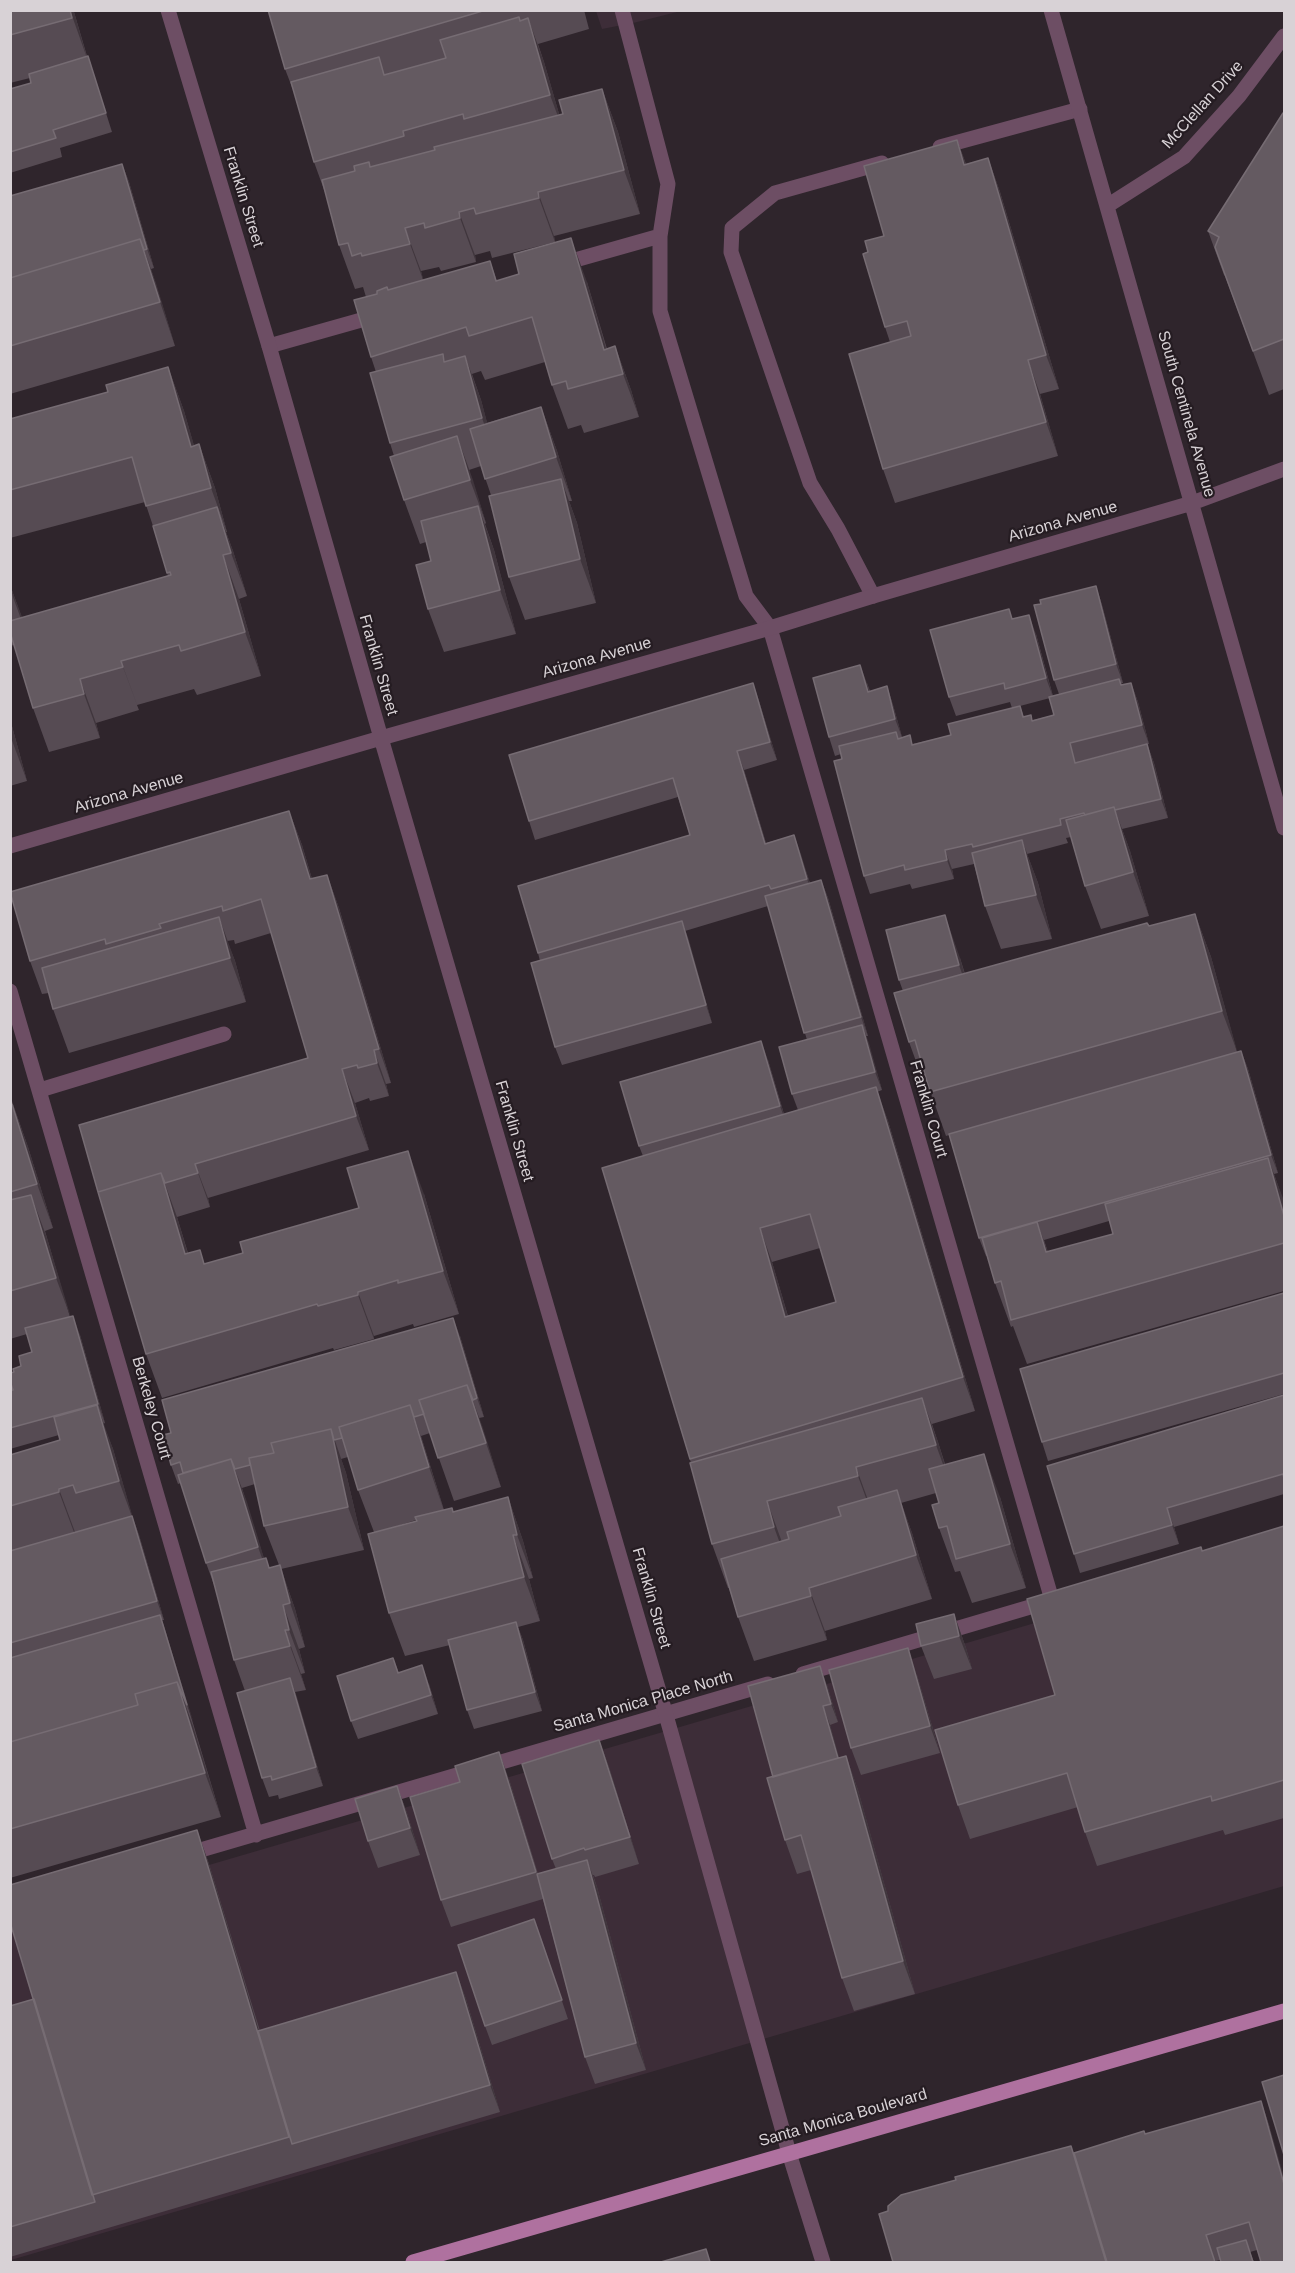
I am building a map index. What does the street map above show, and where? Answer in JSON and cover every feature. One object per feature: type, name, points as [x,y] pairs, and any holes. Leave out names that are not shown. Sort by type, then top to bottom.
[{"type":"main road","name":"Santa Monica Boulevard","points":[[413,2262],[1284,2011]]},
{"type":"street","name":"Franklin Street","points":[[168,10],[269,346],[666,1715],[789,2153],[824,2262]]},
{"type":"street","points":[[622,10],[668,183],[660,236],[660,311],[746,596],[770,628]]},
{"type":"street","name":"South Centinela Avenue","points":[[1051,10],[1284,828]]},
{"type":"street","name":"McClellan Drive","points":[[1107,206],[1184,157],[1239,96],[1284,36]]},
{"type":"street","points":[[928,150],[1080,109]]},
{"type":"street","points":[[873,596],[838,529],[810,483],[731,252],[732,228],[775,193],[896,159]]},
{"type":"street","points":[[545,268],[660,236]]},
{"type":"street","points":[[269,346],[396,310]]},
{"type":"street","name":"Arizona Avenue","points":[[10,846],[770,628],[1192,503],[1284,469]]},
{"type":"street","name":"Franklin Court","points":[[770,628],[1057,1599]]},
{"type":"street","name":"Berkeley Court","points":[[10,991],[256,1834]]},
{"type":"street","points":[[40,1090],[224,1034]]},
{"type":"street","name":"Santa Monica Place North","points":[[178,1857],[1057,1599]]},
{"type":"shaded area","points":[[596,11],[681,11],[602,29]]},
{"type":"shaded area","points":[[1284,1550],[1284,1886],[11,2260],[11,1923]]},
{"type":"building","points":[[10,10],[70,10],[72,18],[10,35]]},
{"type":"building","points":[[268,10],[486,10],[285,69]]},
{"type":"building","points":[[519,17],[520,21],[528,18],[550,95],[464,119],[463,114],[403,131],[404,136],[314,162],[291,82],[379,57],[384,75],[446,58],[440,40]]},
{"type":"building","points":[[88,56],[106,113],[53,130],[56,138],[10,152],[10,89],[31,83],[29,74]]},
{"type":"building","points":[[602,89],[624,170],[538,192],[539,198],[476,214],[474,208],[459,212],[460,218],[425,228],[424,223],[405,228],[410,244],[362,256],[361,253],[352,256],[348,243],[339,245],[322,180],[355,171],[354,166],[369,162],[370,167],[435,150],[434,147],[563,114],[559,100]]},
{"type":"building","points":[[1283,113],[1284,339],[1253,351],[1215,247],[1219,237],[1208,231]]},
{"type":"building","points":[[957,140],[964,165],[988,158],[1046,355],[1028,360],[1046,422],[883,469],[849,354],[911,336],[907,321],[885,327],[863,254],[868,252],[865,241],[884,236],[864,166]]},
{"type":"building","points":[[122,164],[147,249],[144,250],[140,239],[10,278],[10,196]]},
{"type":"building","points":[[571,238],[604,350],[615,346],[623,374],[568,389],[566,381],[552,385],[532,317],[469,336],[466,327],[371,357],[354,300],[377,294],[377,291],[387,287],[388,290],[490,261],[496,281],[519,274],[514,254]]},
{"type":"building","points":[[140,239],[160,302],[10,346],[10,278]]},
{"type":"building","points":[[443,354],[444,362],[465,356],[482,418],[390,443],[370,373]]},
{"type":"building","points":[[168,367],[191,447],[199,444],[211,488],[146,506],[132,457],[10,490],[10,419],[108,392],[106,385]]},
{"type":"building","points":[[541,407],[556,457],[485,479],[470,429]]},
{"type":"building","points":[[457,436],[470,480],[404,500],[390,457]]},
{"type":"building","points":[[561,479],[580,559],[509,577],[489,496]]},
{"type":"building","points":[[478,506],[500,590],[428,609],[416,565],[431,561],[421,521]]},
{"type":"building","points":[[217,507],[231,553],[223,555],[245,632],[181,651],[179,645],[121,661],[123,667],[80,679],[84,694],[33,708],[10,632],[10,621],[171,575],[170,572],[167,573],[153,526]]},
{"type":"building","points":[[1096,586],[1116,664],[1054,680],[1034,605],[1041,604],[1040,600]]},
{"type":"building","points":[[1009,609],[1012,619],[1029,615],[1046,678],[1005,689],[1004,683],[949,697],[930,630]]},
{"type":"building","points":[[860,665],[868,692],[887,686],[895,719],[829,737],[813,678]]},
{"type":"building","points":[[1119,679],[1121,685],[1131,683],[1142,725],[1070,743],[1075,763],[1147,744],[1161,799],[1115,810],[1114,807],[1060,819],[1061,825],[973,847],[972,844],[945,850],[947,860],[905,870],[904,865],[864,876],[834,761],[842,759],[839,746],[896,732],[898,739],[910,735],[912,745],[951,735],[948,724],[1020,706],[1023,717],[1031,715],[1032,721],[1054,715],[1049,697]]},
{"type":"building","points":[[753,683],[770,742],[737,751],[765,844],[794,835],[807,879],[771,889],[769,885],[538,953],[518,886],[690,835],[673,778],[529,821],[509,755]]},
{"type":"building","points":[[1114,807],[1133,872],[1085,886],[1066,820]]},
{"type":"building","points":[[289,811],[310,879],[327,875],[379,1049],[374,1050],[377,1063],[342,1069],[356,1116],[195,1164],[198,1173],[165,1183],[161,1173],[98,1192],[79,1125],[308,1058],[261,899],[223,911],[222,906],[159,924],[161,928],[106,944],[105,939],[30,961],[10,892]]},
{"type":"building","points":[[1022,840],[1036,895],[985,906],[972,853]]},
{"type":"building","points":[[821,880],[861,1017],[804,1033],[765,896]]},
{"type":"building","points":[[1195,914],[1222,1011],[930,1092],[915,1040],[909,1042],[894,993],[1147,923],[1149,926]]},
{"type":"building","points":[[945,915],[959,965],[899,980],[886,930]]},
{"type":"building","points":[[219,917],[230,958],[53,1009],[42,968]]},
{"type":"building","points":[[682,921],[706,1005],[555,1047],[531,963]]},
{"type":"building","points":[[862,1025],[875,1072],[792,1094],[779,1047]]},
{"type":"building","points":[[761,1041],[780,1106],[639,1146],[620,1082]]},
{"type":"building","points":[[1241,1051],[1271,1155],[979,1238],[949,1134]]},
{"type":"building","points":[[876,1087],[963,1377],[690,1459],[602,1168]],"holes":[[[810,1214],[836,1302],[785,1317],[760,1228]]]},
{"type":"building","points":[[10,1104],[12,1104],[37,1184],[10,1192]]},
{"type":"building","points":[[408,1151],[443,1271],[398,1283],[398,1280],[358,1292],[358,1295],[318,1306],[317,1304],[146,1354],[98,1192],[161,1173],[185,1254],[200,1250],[204,1264],[243,1253],[240,1242],[359,1208],[347,1168]]},
{"type":"building","points":[[1268,1158],[1284,1216],[1284,1243],[1011,1320],[1001,1281],[995,1283],[982,1238],[1037,1222],[1046,1252],[1113,1234],[1105,1204]]},
{"type":"building","points":[[31,1195],[56,1278],[10,1291],[10,1200]]},
{"type":"building","points":[[1284,1293],[1284,1373],[1042,1442],[1020,1369]]},
{"type":"building","points":[[73,1316],[98,1404],[10,1428],[10,1391],[13,1390],[10,1373],[21,1366],[19,1356],[32,1352],[25,1328]]},
{"type":"building","points":[[453,1318],[477,1398],[473,1400],[467,1385],[419,1400],[424,1414],[414,1417],[410,1405],[339,1427],[342,1438],[334,1440],[331,1429],[271,1443],[274,1453],[249,1458],[250,1465],[235,1469],[231,1459],[183,1473],[180,1462],[171,1465],[163,1435],[171,1433],[162,1400]]},
{"type":"building","points":[[467,1385],[486,1443],[438,1458],[419,1400]]},
{"type":"building","points":[[1284,1395],[1284,1478],[1283,1474],[1167,1508],[1172,1525],[1074,1554],[1047,1466]]},
{"type":"building","points":[[922,1398],[936,1445],[856,1467],[858,1476],[767,1501],[774,1527],[712,1544],[690,1463]]},
{"type":"building","points":[[97,1405],[119,1481],[76,1493],[73,1485],[59,1489],[59,1492],[10,1506],[10,1455],[60,1440],[54,1417]]},
{"type":"building","points":[[410,1405],[429,1467],[358,1490],[339,1427]]},
{"type":"building","points":[[331,1429],[348,1507],[264,1526],[249,1458],[274,1453],[271,1443]]},
{"type":"building","points":[[984,1454],[1010,1544],[956,1559],[947,1526],[939,1528],[932,1505],[939,1503],[929,1469]]},
{"type":"building","points":[[231,1459],[258,1547],[206,1563],[178,1475]]},
{"type":"building","points":[[897,1490],[916,1555],[809,1588],[811,1596],[738,1617],[721,1559],[789,1539],[787,1532],[841,1516],[838,1507]]},
{"type":"building","points":[[508,1497],[517,1535],[513,1535],[524,1577],[389,1613],[368,1534],[417,1521],[415,1517],[452,1508],[453,1512]]},
{"type":"building","points":[[132,1516],[157,1601],[10,1643],[10,1551]]},
{"type":"building","points":[[1284,1526],[1284,1780],[1212,1801],[1211,1796],[1085,1832],[1067,1773],[958,1805],[935,1730],[1055,1695],[1027,1599],[1201,1547],[1202,1551]]},
{"type":"building","points":[[266,1558],[269,1568],[280,1565],[290,1603],[283,1605],[289,1630],[285,1630],[290,1646],[234,1660],[211,1572]]},
{"type":"building","points":[[954,1614],[959,1636],[921,1646],[916,1624]]},
{"type":"building","points":[[160,1615],[187,1705],[177,1682],[135,1694],[138,1705],[10,1742],[10,1658]]},
{"type":"building","points":[[516,1622],[535,1692],[467,1710],[448,1640]]},
{"type":"building","points":[[908,1648],[930,1726],[851,1748],[829,1670]]},
{"type":"building","points":[[393,1658],[398,1673],[422,1665],[431,1695],[351,1721],[337,1676]]},
{"type":"building","points":[[820,1666],[831,1704],[823,1706],[838,1758],[773,1777],[748,1686]]},
{"type":"building","points":[[290,1678],[316,1767],[272,1780],[271,1776],[262,1778],[237,1693]]},
{"type":"building","points":[[177,1682],[205,1773],[10,1829],[10,1742],[138,1705],[135,1694]]},
{"type":"building","points":[[599,1740],[630,1837],[585,1850],[584,1848],[552,1859],[522,1764]]},
{"type":"building","points":[[499,1752],[536,1872],[441,1900],[410,1797],[460,1782],[455,1766]]},
{"type":"building","points":[[846,1756],[903,1961],[842,1978],[801,1835],[785,1840],[767,1778]]},
{"type":"building","points":[[397,1786],[410,1828],[368,1841],[355,1799]]},
{"type":"building","points":[[197,1830],[289,2137],[92,2195],[10,1922],[10,1885]]},
{"type":"building","points":[[587,1860],[636,2043],[585,2057],[537,1874]]},
{"type":"building","points":[[534,1919],[562,2000],[485,2026],[458,1945]]},
{"type":"building","points":[[456,1972],[490,2085],[292,2144],[258,2031]]},
{"type":"building","points":[[34,1999],[95,2202],[10,2227],[10,2006]]},
{"type":"building","points":[[1284,2075],[1284,2155],[1262,2082]]},
{"type":"building","points":[[1261,2101],[1284,2184],[1284,2262],[1261,2262],[1249,2222],[1206,2235],[1215,2262],[1107,2262],[1074,2153],[1144,2131],[1145,2134]]},
{"type":"building","points":[[1071,2146],[1106,2262],[893,2262],[879,2214],[888,2211],[888,2206],[901,2195],[956,2180],[955,2177]]},
{"type":"building","points":[[1246,2240],[1253,2262],[1221,2262],[1217,2248]]},
{"type":"building","points":[[706,2249],[710,2262],[661,2262]]}]
